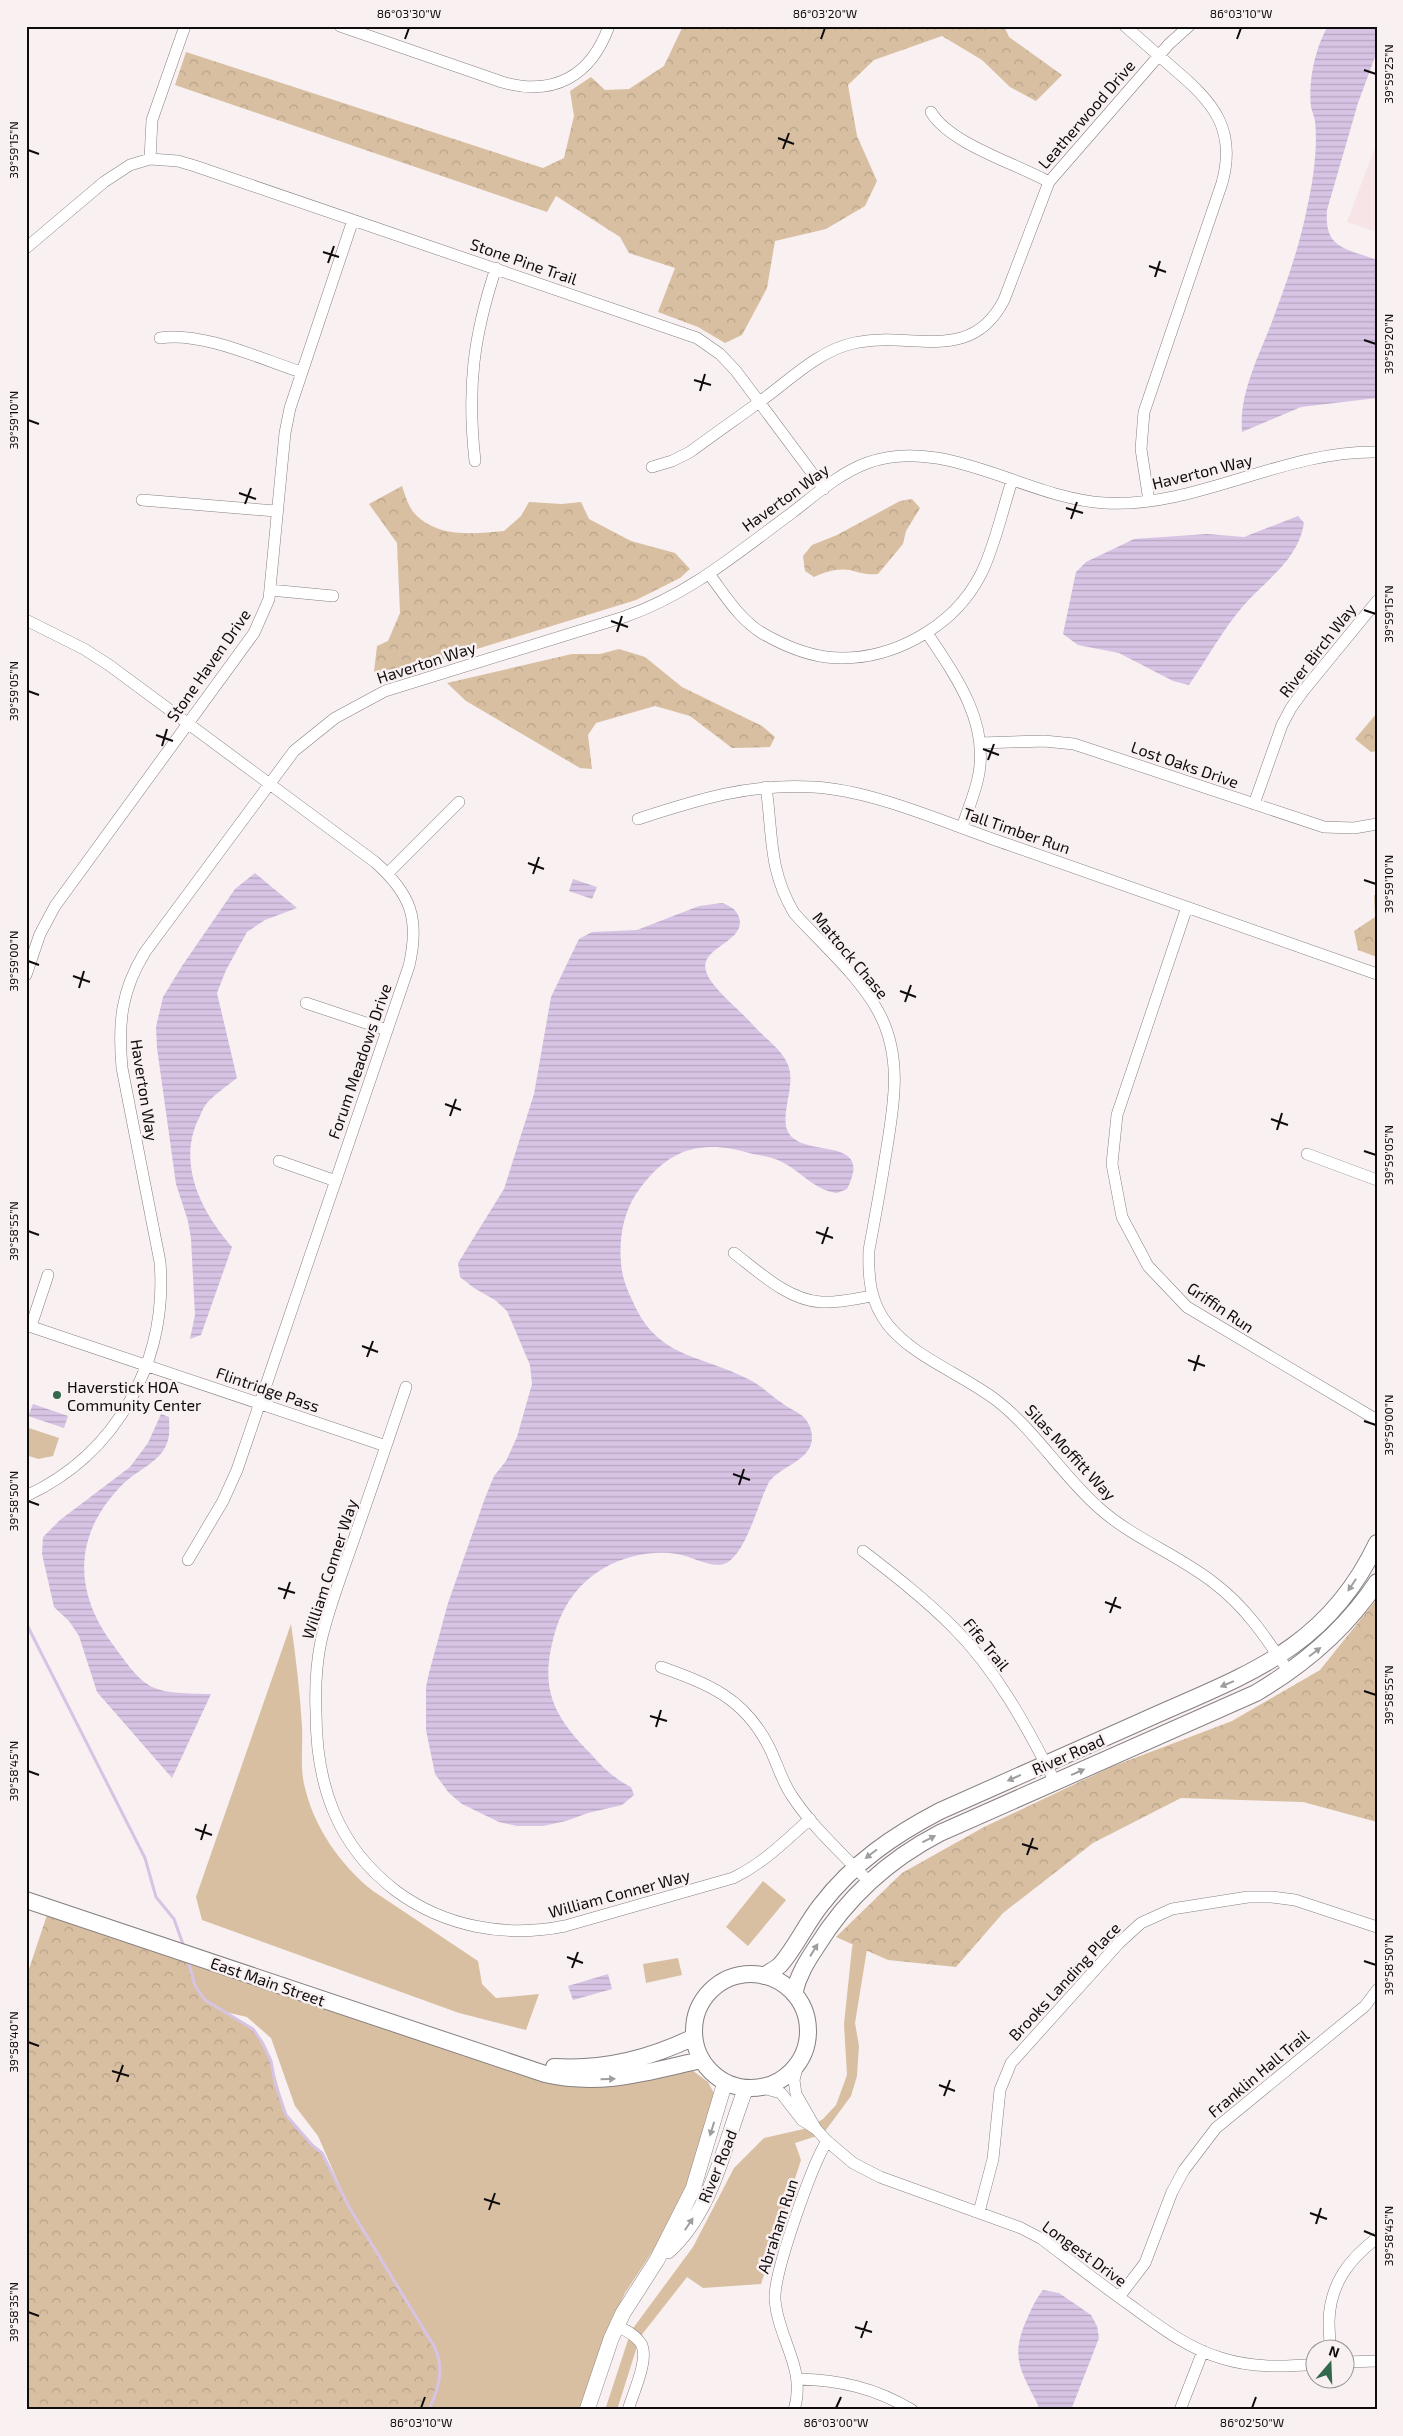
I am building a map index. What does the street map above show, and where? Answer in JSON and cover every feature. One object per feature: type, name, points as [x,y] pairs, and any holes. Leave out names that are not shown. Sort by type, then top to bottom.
[{"type":"main road","name":"River Road","points":[[764,1976],[780,1965],[821,1905],[855,1866],[915,1824],[1236,1680],[1278,1656],[1326,1619],[1351,1587],[1377,1542]]},
{"type":"main road","name":"River Road","points":[[794,1994],[797,1979],[821,1939],[851,1898],[868,1881],[917,1845],[1054,1782],[1241,1700],[1288,1672],[1325,1644],[1349,1620],[1377,1582]]},
{"type":"main road","name":"East Main Street","points":[[26,1900],[509,2062],[557,2076],[596,2079],[639,2076],[701,2060]]},
{"type":"main road","points":[[742,1974],[764,1976],[780,1982],[794,1994],[805,2012],[808,2023],[806,2044],[798,2064],[781,2080],[752,2088],[725,2082],[701,2060],[694,2037],[696,2015],[703,2000],[713,1988],[742,1974]]},
{"type":"main road","name":"East Main Street","points":[[509,2062],[566,2068],[593,2066],[637,2058],[676,2046],[694,2037]]},
{"type":"street","points":[[26,248],[120,170],[150,159],[152,120],[185,26]]},
{"type":"street","points":[[340,26],[520,87],[555,84],[584,69],[596,54],[609,26]]},
{"type":"street","points":[[1125,26],[1196,87],[1212,105],[1222,124],[1227,154],[1222,183],[1144,412],[1141,449],[1149,501]]},
{"type":"street","name":"Leatherwood Drive","points":[[652,466],[672,461],[690,452],[815,360],[842,346],[875,340],[946,342],[960,339],[977,331],[995,315],[1004,300],[1049,182],[1159,56],[1189,26]]},
{"type":"street","points":[[931,112],[940,124],[959,138],[1049,182]]},
{"type":"street","name":"Stone Pine Trail","points":[[150,159],[178,161],[195,166],[697,338],[727,361],[760,402],[824,489]]},
{"type":"street","name":"Stone Haven Drive","points":[[26,975],[40,934],[55,906],[259,626],[267,606],[270,590],[284,433],[301,372],[353,220]]},
{"type":"street","points":[[475,461],[471,411],[472,370],[481,318],[496,268]]},
{"type":"street","points":[[160,338],[180,336],[200,339],[301,372]]},
{"type":"street","name":"Haverton Way","points":[[26,1496],[66,1472],[99,1445],[129,1405],[147,1365],[159,1322],[162,1283],[156,1237],[122,1068],[119,1028],[123,1003],[130,981],[145,952],[269,783],[304,741],[335,718],[371,697],[410,683],[642,611],[676,595],[709,574],[849,471],[866,463],[888,457],[909,455],[944,460],[1080,500],[1121,503],[1149,501],[1323,457],[1377,452]]},
{"type":"street","points":[[709,574],[728,602],[745,619],[761,632],[800,651],[825,657],[865,656],[897,647],[927,633],[952,614],[980,575],[1012,481]]},
{"type":"street","points":[[142,500],[276,511]]},
{"type":"street","points":[[270,590],[334,596]]},
{"type":"street","name":"River Birch Way","points":[[1254,804],[1282,725],[1291,708],[1377,601]]},
{"type":"street","name":"Forum Meadows Drive","points":[[26,620],[95,656],[188,723],[388,873],[409,904],[415,931],[409,966],[229,1489],[188,1560]]},
{"type":"street","points":[[927,633],[961,685],[973,714],[980,743],[979,774],[962,828]]},
{"type":"street","name":"Lost Oaks Drive","points":[[980,743],[1044,741],[1074,744],[1324,827],[1354,828],[1377,824]]},
{"type":"street","name":"Tall Timber Run","points":[[638,819],[726,792],[766,787],[815,787],[844,791],[867,796],[962,828],[1377,974]]},
{"type":"street","name":"Mattock Chase","points":[[766,787],[774,870],[785,899],[794,913],[864,990],[878,1011],[891,1044],[894,1061],[895,1091],[869,1250],[872,1296]]},
{"type":"street","points":[[388,873],[459,802]]},
{"type":"street","name":"Griffin Run","points":[[1186,907],[1117,1115],[1112,1164],[1122,1217],[1148,1266],[1187,1307],[1377,1420]]},
{"type":"street","points":[[306,1002],[387,1030]]},
{"type":"street","points":[[1308,1154],[1377,1180]]},
{"type":"street","points":[[279,1161],[336,1180]]},
{"type":"street","points":[[734,1253],[776,1285],[804,1298],[821,1302],[872,1296]]},
{"type":"street","points":[[28,1325],[48,1275]]},
{"type":"street","name":"Silas Moffitt Way","points":[[872,1296],[885,1320],[901,1337],[1003,1406],[1095,1505],[1112,1519],[1200,1573],[1233,1598],[1250,1615],[1288,1672]]},
{"type":"street","name":"Flintridge Pass","points":[[28,1325],[386,1446]]},
{"type":"street","name":"William Conner Way","points":[[406,1387],[324,1628],[318,1661],[316,1747],[327,1797],[348,1840],[364,1861],[383,1880],[422,1907],[466,1925],[506,1931],[548,1929],[733,1878],[754,1868],[769,1857],[810,1819]]},
{"type":"street","name":"Fife Trail","points":[[863,1551],[914,1592],[954,1628],[993,1675],[1020,1716],[1054,1782]]},
{"type":"street","points":[[660,1667],[713,1687],[745,1711],[768,1746],[791,1796],[868,1881]]},
{"type":"street","name":"Brooks Landing Place","points":[[979,2212],[993,2159],[1000,2090],[1010,2063],[1119,1943],[1141,1923],[1172,1908],[1248,1897],[1272,1897],[1295,1900],[1377,1927]]},
{"type":"street","name":"Franklin Hall Trail","points":[[1119,2297],[1145,2263],[1172,2192],[1184,2170],[1216,2128],[1237,2108],[1358,2012],[1377,1990]]},
{"type":"street","name":"Longest Drive","points":[[798,2064],[794,2080],[796,2094],[816,2129],[827,2142],[853,2163],[880,2177],[1020,2228],[1042,2240],[1187,2345],[1243,2364],[1274,2367],[1306,2365]]},
{"type":"street","name":"River Road","points":[[587,2410],[617,2326],[628,2304],[658,2260],[697,2179],[725,2082]]},
{"type":"street","name":"Longest Drive","points":[[752,2088],[781,2092],[802,2120],[816,2129]]},
{"type":"street","name":"River Road","points":[[658,2260],[671,2248],[688,2227],[713,2183],[752,2088]]},
{"type":"street","name":"Abraham Run","points":[[794,2410],[798,2379],[778,2315],[775,2288],[777,2275],[815,2162],[827,2142]]},
{"type":"street","points":[[1330,2338],[1329,2319],[1337,2281],[1354,2257],[1377,2238]]},
{"type":"street","points":[[617,2326],[635,2336],[644,2348],[644,2362],[628,2410]]},
{"type":"street","points":[[1180,2410],[1202,2351]]},
{"type":"street","points":[[1356,2362],[1377,2361]]},
{"type":"street","points":[[798,2379],[840,2381],[856,2385],[890,2397],[912,2410]]},
{"type":"shaded area","points":[[1328,26],[1377,26],[1375,57],[1358,103],[1327,210],[1327,223],[1329,233],[1339,245],[1377,260],[1377,398],[1301,407],[1242,432],[1243,405],[1246,391],[1291,268],[1309,198],[1316,142],[1315,121],[1310,97],[1312,76],[1319,44]]},
{"type":"shaded area","points":[[1377,142],[1377,232],[1347,222]]},
{"type":"shaded area","points":[[1298,516],[1304,523],[1301,536],[1295,548],[1280,568],[1236,614],[1189,685],[1173,681],[1119,653],[1078,645],[1063,634],[1076,572],[1086,562],[1134,539],[1207,534],[1244,537]]},
{"type":"shaded area","points":[[255,873],[297,908],[265,920],[247,932],[226,970],[217,993],[237,1078],[214,1096],[204,1107],[192,1137],[190,1154],[196,1188],[203,1204],[221,1234],[232,1247],[201,1335],[190,1339],[195,1315],[191,1239],[188,1221],[176,1184],[157,1048],[156,1027],[163,997],[182,966],[235,889]]},
{"type":"shaded area","points":[[573,879],[597,887],[592,899],[569,891]]},
{"type":"shaded area","points":[[722,903],[736,911],[740,923],[738,930],[732,937],[710,955],[706,962],[706,971],[719,991],[785,1059],[790,1073],[785,1120],[790,1135],[799,1142],[846,1155],[852,1161],[853,1172],[847,1189],[837,1193],[822,1188],[779,1160],[772,1158],[717,1147],[701,1147],[687,1151],[673,1157],[660,1166],[636,1194],[625,1218],[621,1236],[622,1268],[625,1283],[633,1302],[643,1321],[655,1335],[682,1353],[753,1381],[786,1406],[802,1415],[808,1422],[812,1438],[806,1453],[775,1475],[769,1482],[741,1547],[728,1562],[716,1565],[683,1555],[668,1553],[639,1555],[621,1560],[604,1568],[580,1587],[568,1602],[559,1619],[551,1649],[549,1666],[549,1682],[557,1711],[577,1739],[610,1773],[631,1787],[634,1795],[622,1805],[543,1826],[517,1826],[499,1822],[462,1804],[449,1793],[435,1774],[426,1730],[426,1687],[448,1603],[494,1476],[506,1461],[517,1437],[532,1384],[530,1365],[507,1311],[495,1300],[474,1288],[460,1277],[458,1263],[504,1189],[534,1094],[551,997],[579,939],[592,932],[637,930],[699,906]]},
{"type":"shaded area","points":[[33,1404],[68,1416],[64,1428],[28,1416]]},
{"type":"shaded area","points":[[161,1414],[169,1417],[169,1434],[165,1447],[161,1454],[123,1484],[107,1502],[95,1521],[84,1561],[85,1581],[98,1622],[133,1671],[151,1686],[162,1690],[190,1694],[211,1694],[172,1778],[97,1692],[79,1636],[69,1621],[54,1607],[42,1554],[43,1537],[60,1520],[130,1467],[148,1443]]},
{"type":"shaded area","points":[[608,1974],[612,1989],[573,2000],[568,1986]]},
{"type":"shaded area","points":[[1043,2290],[1059,2293],[1091,2315],[1097,2326],[1099,2338],[1071,2410],[1038,2410],[1038,2405],[1020,2364],[1018,2355],[1021,2334],[1033,2305]]},
{"type":"green space","points":[[683,26],[830,26],[836,29],[847,26],[1004,26],[1009,37],[1062,75],[1036,101],[1010,87],[982,60],[942,36],[874,60],[848,85],[857,136],[877,181],[865,206],[826,229],[775,241],[767,288],[742,335],[725,343],[698,327],[658,312],[675,268],[629,253],[620,237],[556,196],[547,212],[175,85],[186,52],[543,168],[564,158],[574,116],[570,91],[591,77],[605,90],[629,89],[664,66]]},
{"type":"green space","points":[[402,486],[409,505],[424,522],[445,531],[457,533],[504,531],[521,516],[529,502],[562,504],[581,502],[589,519],[631,541],[675,553],[690,569],[680,578],[636,600],[383,678],[374,672],[377,646],[388,641],[400,613],[397,543],[369,504]]},
{"type":"green space","points":[[912,499],[920,508],[906,531],[903,544],[878,574],[836,570],[814,577],[805,571],[803,556],[812,545],[837,535],[900,501]]},
{"type":"green space","points":[[619,649],[645,657],[682,687],[762,726],[775,737],[770,747],[732,748],[690,716],[655,706],[596,723],[588,735],[592,769],[580,768],[466,701],[447,683],[572,654],[600,654]]},
{"type":"green space","points":[[1377,713],[1377,751],[1371,752],[1355,739]]},
{"type":"green space","points":[[1374,895],[1377,895],[1377,957],[1358,950],[1354,931],[1375,917]]},
{"type":"green space","points":[[26,1427],[59,1438],[53,1456],[38,1459],[26,1455]]},
{"type":"green space","points":[[1377,1599],[1377,1822],[1303,1802],[1181,1798],[1093,1843],[1003,1913],[956,1967],[888,1960],[836,1937],[902,1873],[984,1827],[1111,1767],[1232,1721],[1320,1670]]},
{"type":"green space","points":[[291,1624],[298,1676],[304,1784],[308,1800],[321,1829],[339,1857],[361,1881],[478,1961],[482,1984],[496,1998],[539,1994],[526,2030],[459,2013],[202,1920],[196,1897]]},
{"type":"green space","points":[[1313,1732],[869,1937],[855,2023],[859,2046],[857,2076],[851,2096],[823,2134],[795,2143],[801,2160],[761,2284],[703,2288],[687,2277],[640,2337],[617,2410],[605,2410],[631,2331],[693,2247],[734,2168],[764,2138],[808,2128],[823,2119],[836,2105],[847,2075],[844,2024],[852,1948],[857,1927]]},
{"type":"green space","points":[[763,1881],[786,1900],[748,1946],[726,1927]]},
{"type":"green space","points":[[47,1915],[188,1962],[197,1990],[205,2000],[246,2024],[258,2036],[271,2061],[286,2115],[312,2145],[322,2153],[349,2207],[434,2346],[439,2364],[440,2378],[429,2410],[26,2410],[26,1978]]},
{"type":"green space","points":[[678,1958],[682,1975],[646,1983],[643,1964]]},
{"type":"green space","points":[[188,1962],[522,2072],[692,2070],[708,2082],[716,2097],[685,2195],[658,2243],[625,2293],[613,2318],[580,2410],[429,2410],[438,2384],[440,2371],[439,2357],[349,2207],[318,2136],[295,2106],[271,2038],[247,2017],[221,2011],[205,2000],[195,1986]]},
{"type":"waterway","points":[[26,1623],[145,1858],[156,1897],[174,1919],[184,1947]]},
{"type":"waterway","points":[[188,1960],[195,1986],[205,2000],[253,2029],[262,2042],[271,2061],[275,2083],[286,2115],[312,2145],[322,2153],[349,2207],[434,2346],[440,2370],[436,2394],[429,2410]]},
{"type":"place","name":"Haverstick HOA Community Center","points":[[57,1395]]}]
